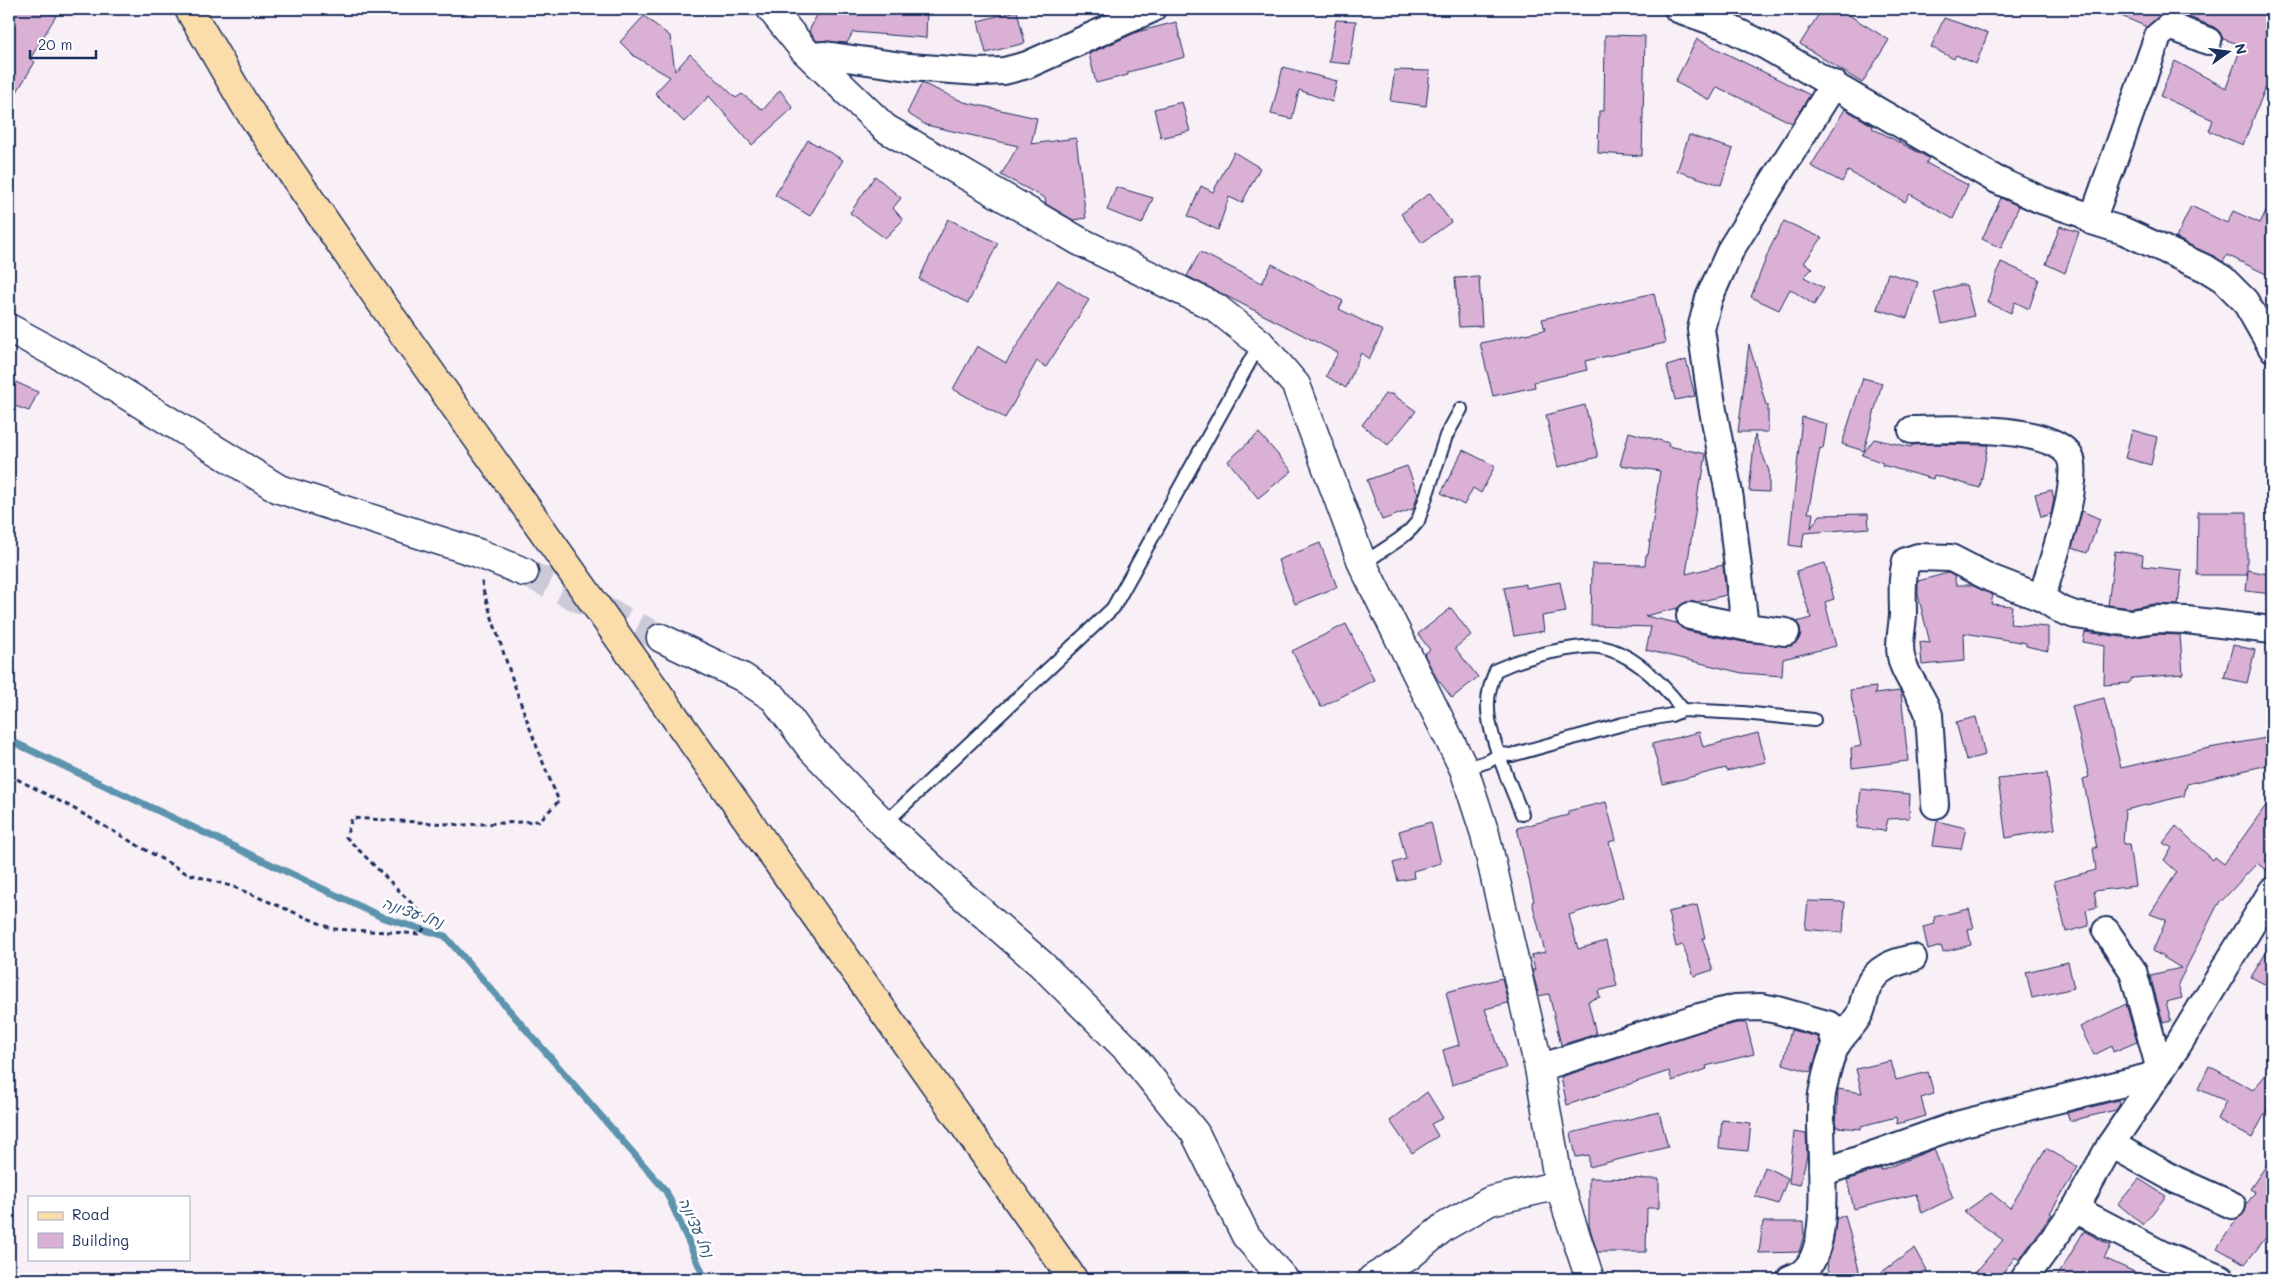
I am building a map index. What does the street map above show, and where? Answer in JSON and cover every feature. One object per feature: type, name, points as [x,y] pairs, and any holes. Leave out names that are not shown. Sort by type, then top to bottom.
[{"type":"main road","points":[[189,9],[245,105],[373,291],[1073,1279]]},
{"type":"main road","points":[[771,9],[804,50],[813,56],[885,128],[1079,241],[1215,307],[1260,343],[1296,385],[1363,565],[1464,769],[1485,834],[1539,1068],[1559,1185],[1590,1279]]},
{"type":"main road","points":[[9,328],[88,372],[279,489],[478,553],[524,572]]},
{"type":"main road","points":[[661,638],[742,677],[774,698],[810,747],[884,824],[954,889],[1041,964],[1127,1049],[1195,1133],[1246,1236],[1284,1279]]},
{"type":"main road","points":[[1372,1279],[1409,1256],[1444,1227],[1490,1201],[1559,1185]]},
{"type":"street","points":[[813,56],[825,55],[909,67],[980,72],[1004,71],[1027,65],[1152,9]]},
{"type":"street","points":[[1678,9],[1723,25],[1766,46],[1995,179],[2041,200],[2083,214],[2092,221],[2124,230],[2222,279],[2245,300],[2272,348]]},
{"type":"street","points":[[2092,221],[2158,36],[2170,26],[2208,41]]},
{"type":"street","points":[[1745,627],[1730,499],[1712,405],[1701,329],[1712,290],[1731,249],[1834,84]]},
{"type":"street","points":[[1912,430],[1962,428],[1997,431],[2047,440],[2065,448],[2072,462],[2070,488],[2066,512],[2042,598]]},
{"type":"street","points":[[1935,805],[1929,715],[1925,702],[1910,678],[1899,652],[1902,616],[1902,575],[1906,561],[1918,557],[1951,558],[1990,578],[2042,598],[2067,612],[2103,620],[2131,623],[2156,620],[2186,620],[2272,630]]},
{"type":"street","points":[[1690,616],[1745,627],[1786,632]]},
{"type":"street","points":[[2024,1279],[2075,1209],[2111,1144],[2268,907]]},
{"type":"street","points":[[2106,931],[2133,971],[2160,1070]]},
{"type":"street","points":[[1790,1279],[1804,1271],[1812,1260],[1820,1229],[1824,1172],[1820,1119],[1822,1094],[1827,1071],[1836,1045],[1856,1021],[1872,979],[1883,968],[1913,958]]},
{"type":"street","points":[[1539,1068],[1699,1017],[1748,1006],[1777,1010],[1830,1025],[1836,1045]]},
{"type":"street","points":[[1824,1172],[1960,1124],[2148,1077],[2160,1070]]},
{"type":"street","points":[[2111,1144],[2176,1180],[2232,1205]]},
{"type":"street","points":[[2075,1209],[2165,1256],[2221,1279]]},
{"type":"lane","points":[[884,824],[1114,608],[1260,343]]},
{"type":"lane","points":[[1363,565],[1396,544],[1410,532],[1418,521],[1446,436],[1461,409]]},
{"type":"lane","points":[[1522,814],[1500,754],[1488,713],[1491,681],[1496,670],[1537,654],[1587,646],[1600,647],[1631,659],[1683,710]]},
{"type":"lane","points":[[1464,769],[1490,762],[1500,754],[1512,755],[1623,724],[1671,715],[1683,710],[1744,713],[1814,720]]},
{"type":"path","points":[[9,775],[71,807],[186,873],[234,887],[333,929],[420,934],[428,920],[346,837],[352,818],[464,825],[539,821],[559,801],[542,763],[522,708],[483,590],[478,553]]},
{"type":"building","points":[[9,9],[60,9],[30,59],[35,62],[9,105]]},
{"type":"building","points":[[820,9],[927,9],[926,38],[853,32],[847,43],[817,41],[809,31]]},
{"type":"building","points":[[1822,9],[1839,9],[1889,40],[1862,83],[1800,44]]},
{"type":"building","points":[[2105,9],[2272,9],[2272,71],[2243,145],[2209,131],[2213,120],[2160,96],[2175,61],[2226,88],[2242,45],[2223,39],[2220,32],[2214,27],[2176,12],[2168,11],[2161,14],[2147,27]]},
{"type":"building","points":[[1017,11],[1025,43],[986,53],[978,21]]},
{"type":"building","points":[[644,16],[670,36],[675,71],[690,54],[736,98],[742,94],[763,110],[780,90],[793,108],[752,145],[709,96],[684,122],[655,93],[670,77],[634,56],[620,42]]},
{"type":"building","points":[[1944,18],[1988,33],[1976,64],[1956,55],[1954,59],[1931,47]]},
{"type":"building","points":[[1336,20],[1356,21],[1350,64],[1329,62]]},
{"type":"building","points":[[1176,22],[1185,57],[1128,72],[1128,75],[1096,83],[1089,54],[1137,32]]},
{"type":"building","points":[[1605,35],[1645,36],[1642,156],[1598,153],[1599,111],[1604,111]]},
{"type":"building","points":[[1697,39],[1810,95],[1792,123],[1717,87],[1710,100],[1675,82]]},
{"type":"building","points":[[1283,67],[1337,81],[1332,102],[1299,90],[1292,119],[1271,114]]},
{"type":"building","points":[[1395,70],[1430,71],[1426,106],[1390,101]]},
{"type":"building","points":[[922,83],[964,102],[1037,118],[1031,144],[1076,138],[1086,218],[1073,220],[1046,204],[1045,198],[1001,175],[1018,146],[926,125],[907,113]]},
{"type":"building","points":[[1182,102],[1190,131],[1161,138],[1154,109]]},
{"type":"building","points":[[1845,109],[1873,126],[1872,128],[1929,158],[1926,163],[1968,185],[1953,219],[1910,194],[1905,202],[1848,171],[1842,182],[1811,166]]},
{"type":"building","points":[[1689,135],[1733,149],[1721,185],[1677,171]]},
{"type":"building","points":[[808,140],[843,160],[810,216],[775,195]]},
{"type":"building","points":[[1234,152],[1260,168],[1242,203],[1229,197],[1218,230],[1188,216],[1201,186],[1213,192]]},
{"type":"building","points":[[875,176],[901,198],[893,208],[903,220],[885,238],[850,213]]},
{"type":"building","points":[[1116,187],[1153,198],[1142,224],[1107,210]]},
{"type":"building","points":[[1430,193],[1451,222],[1422,243],[1401,214]]},
{"type":"building","points":[[2001,198],[2019,206],[2001,248],[1982,239]]},
{"type":"building","points":[[2272,199],[2272,277],[2227,255],[2223,262],[2176,238],[2191,206],[2227,223],[2233,211],[2260,223]]},
{"type":"building","points":[[948,219],[998,243],[968,303],[919,279]]},
{"type":"building","points":[[1784,221],[1822,238],[1804,263],[1813,268],[1804,277],[1824,288],[1814,305],[1790,289],[1779,310],[1751,297],[1770,248]]},
{"type":"building","points":[[2060,226],[2079,232],[2065,273],[2046,264]]},
{"type":"building","points":[[1200,252],[1262,283],[1272,264],[1343,301],[1339,309],[1383,331],[1369,359],[1361,353],[1346,388],[1326,376],[1338,353],[1187,276]]},
{"type":"building","points":[[2001,262],[2039,279],[2029,309],[2015,302],[2011,313],[1987,302]]},
{"type":"building","points":[[1888,273],[1918,282],[1907,318],[1877,309]]},
{"type":"building","points":[[1479,277],[1482,326],[1459,327],[1455,278]]},
{"type":"building","points":[[1058,280],[1089,300],[1046,367],[1037,361],[1005,418],[953,389],[977,346],[1006,363]]},
{"type":"building","points":[[1966,285],[1974,316],[1942,324],[1934,292]]},
{"type":"building","points":[[1654,293],[1665,343],[1585,361],[1587,370],[1534,382],[1535,387],[1493,396],[1480,343],[1545,330],[1542,319]]},
{"type":"building","points":[[1749,344],[1766,405],[1768,405],[1768,432],[1738,432]]},
{"type":"building","points":[[1686,360],[1695,396],[1675,400],[1667,366]]},
{"type":"building","points":[[1863,378],[1882,383],[1864,451],[1842,444]]},
{"type":"building","points":[[9,379],[38,392],[29,411],[9,404]]},
{"type":"building","points":[[1385,394],[1392,394],[1416,411],[1388,445],[1362,425]]},
{"type":"building","points":[[1585,405],[1598,457],[1558,467],[1546,415]]},
{"type":"building","points":[[1802,417],[1827,424],[1823,449],[1820,448],[1808,513],[1813,513],[1811,528],[1820,515],[1868,514],[1869,528],[1804,533],[1802,547],[1789,545]]},
{"type":"building","points":[[2132,430],[2157,437],[2151,465],[2125,458]]},
{"type":"building","points":[[1629,432],[1669,443],[1668,446],[1706,454],[1702,479],[1700,479],[1686,574],[1723,565],[1726,595],[1698,602],[1686,602],[1678,608],[1645,616],[1677,623],[1687,631],[1743,642],[1791,646],[1798,641],[1801,634],[1800,627],[1796,622],[1811,618],[1796,571],[1825,563],[1834,599],[1825,602],[1836,646],[1783,659],[1782,676],[1742,673],[1646,650],[1651,627],[1591,625],[1592,564],[1645,565],[1646,555],[1648,555],[1660,471],[1620,465]]},
{"type":"building","points":[[1259,433],[1292,471],[1258,498],[1228,461]]},
{"type":"building","points":[[1755,435],[1769,471],[1769,492],[1749,491]]},
{"type":"building","points":[[1874,439],[1911,447],[1912,445],[1928,444],[1988,445],[1980,488],[1934,475],[1933,479],[1882,465],[1883,463],[1862,455]]},
{"type":"building","points":[[1463,450],[1495,466],[1481,493],[1473,488],[1464,505],[1441,493]]},
{"type":"building","points":[[1407,466],[1418,494],[1413,509],[1382,520],[1367,480]]},
{"type":"building","points":[[2052,490],[2054,499],[2051,514],[2041,517],[2035,494]]},
{"type":"building","points":[[2082,511],[2100,519],[2087,553],[2072,548]]},
{"type":"building","points":[[2198,512],[2247,512],[2247,575],[2197,575]]},
{"type":"building","points":[[1320,543],[1337,587],[1295,604],[1278,560]]},
{"type":"building","points":[[2115,551],[2143,555],[2142,566],[2182,570],[2178,605],[2154,604],[2131,608],[2108,605]]},
{"type":"building","points":[[2248,570],[2272,575],[2272,594],[2246,591]]},
{"type":"building","points":[[1948,573],[1954,576],[1956,585],[1971,585],[1993,595],[1991,604],[2012,606],[2010,624],[2048,627],[2048,651],[2026,646],[2026,643],[1964,633],[1965,661],[1922,665],[1920,642],[1930,643],[1918,595],[1918,581]]},
{"type":"building","points":[[1560,582],[1566,612],[1542,616],[1544,631],[1514,636],[1504,588],[1526,584],[1526,588]]},
{"type":"building","points":[[1451,608],[1471,635],[1455,648],[1478,677],[1452,698],[1436,677],[1424,654],[1430,650],[1418,634]]},
{"type":"building","points":[[1346,624],[1374,680],[1321,707],[1292,651]]},
{"type":"building","points":[[2085,632],[2129,638],[2157,634],[2180,635],[2183,674],[2132,678],[2129,683],[2104,685],[2105,646],[2083,642]]},
{"type":"building","points":[[2233,645],[2255,650],[2247,683],[2224,678]]},
{"type":"building","points":[[1876,687],[1875,694],[1900,691],[1901,693],[1908,761],[1852,768],[1851,748],[1861,746],[1850,690]]},
{"type":"building","points":[[2104,698],[2121,768],[2209,748],[2272,737],[2272,764],[2187,784],[2184,796],[2125,810],[2123,844],[2129,844],[2135,886],[2094,891],[2097,907],[2086,910],[2089,926],[2066,932],[2054,881],[2096,870],[2093,848],[2097,848],[2083,779],[2089,777],[2072,706]]},
{"type":"building","points":[[1976,717],[1985,755],[1966,760],[1956,722]]},
{"type":"building","points":[[1699,732],[1703,747],[1758,733],[1766,762],[1727,771],[1726,768],[1663,784],[1652,744]]},
{"type":"building","points":[[2047,773],[2055,829],[2006,838],[1998,779]]},
{"type":"building","points":[[1861,789],[1910,794],[1909,818],[1888,819],[1885,831],[1857,828]]},
{"type":"building","points":[[2272,797],[2272,861],[2266,870],[2257,863],[2217,906],[2178,984],[2182,998],[2166,1002],[2171,1021],[2163,1023],[2150,975],[2181,968],[2153,951],[2166,920],[2150,914],[2177,872],[2164,860],[2172,848],[2163,843],[2176,826],[2213,860],[2215,857],[2224,864]]},
{"type":"building","points":[[1606,802],[1616,840],[1609,842],[1623,897],[1569,915],[1578,949],[1606,941],[1617,986],[1598,991],[1600,997],[1588,1001],[1596,1034],[1561,1045],[1549,994],[1539,996],[1532,970],[1535,970],[1531,955],[1545,952],[1532,902],[1534,901],[1517,828],[1568,815],[1568,811]]},
{"type":"building","points":[[1937,821],[1966,828],[1961,849],[1933,846]]},
{"type":"building","points":[[1431,822],[1441,863],[1413,871],[1414,878],[1398,881],[1393,863],[1406,859],[1399,831]]},
{"type":"building","points":[[1808,901],[1845,902],[1843,933],[1805,929]]},
{"type":"building","points":[[1697,905],[1705,938],[1702,938],[1713,970],[1694,976],[1683,945],[1676,947],[1668,912]]},
{"type":"building","points":[[1969,909],[1974,928],[1968,929],[1971,945],[1943,952],[1941,946],[1928,950],[1923,927],[1935,924],[1934,917]]},
{"type":"building","points":[[2272,943],[2272,988],[2251,977]]},
{"type":"building","points":[[2068,962],[2074,988],[2032,998],[2026,972]]},
{"type":"building","points":[[1502,978],[1508,1003],[1485,1009],[1506,1068],[1452,1085],[1443,1050],[1459,1045],[1446,992]]},
{"type":"building","points":[[2126,1004],[2137,1042],[2113,1052],[2112,1046],[2094,1055],[2080,1027]]},
{"type":"building","points":[[1737,1023],[1746,1023],[1754,1054],[1706,1066],[1707,1069],[1672,1081],[1669,1071],[1567,1105],[1561,1077],[1703,1031]]},
{"type":"building","points":[[1791,1030],[1818,1037],[1820,1044],[1811,1072],[1783,1064]]},
{"type":"building","points":[[1891,1061],[1896,1080],[1928,1072],[1934,1094],[1921,1098],[1926,1116],[1897,1124],[1896,1117],[1861,1126],[1861,1129],[1836,1127],[1838,1089],[1862,1093],[1856,1069]]},
{"type":"building","points":[[2209,1066],[2253,1090],[2272,1067],[2272,1100],[2252,1138],[2217,1119],[2226,1101],[2198,1089]]},
{"type":"building","points":[[1427,1092],[1443,1118],[1431,1124],[1438,1136],[1412,1153],[1390,1121]]},
{"type":"building","points":[[2119,1100],[2120,1104],[2116,1110],[2070,1121],[2067,1113]]},
{"type":"building","points":[[1659,1112],[1668,1147],[1589,1167],[1589,1155],[1576,1157],[1571,1133]]},
{"type":"building","points":[[1722,1120],[1751,1123],[1748,1151],[1719,1148]]},
{"type":"building","points":[[1794,1132],[1806,1134],[1807,1155],[1800,1185],[1789,1183]]},
{"type":"building","points":[[2046,1148],[2078,1167],[2050,1213],[2052,1214],[2019,1260],[2015,1257],[1999,1279],[1970,1279],[2003,1240],[1964,1212],[1991,1193],[2010,1208]]},
{"type":"building","points":[[1934,1149],[1953,1198],[1922,1213],[1916,1194],[1854,1209],[1847,1180],[1881,1168],[1881,1170]]},
{"type":"building","points":[[2272,1157],[2272,1230],[2245,1264],[2217,1248],[2237,1219],[2245,1212],[2247,1204],[2255,1192],[2250,1189]]},
{"type":"building","points":[[1765,1167],[1788,1178],[1778,1204],[1755,1196]]},
{"type":"building","points":[[1589,1178],[1659,1179],[1659,1208],[1647,1208],[1646,1252],[1597,1252],[1589,1225]]},
{"type":"building","points":[[2139,1179],[2166,1196],[2143,1225],[2118,1204]]},
{"type":"building","points":[[1845,1215],[1861,1279],[1831,1279],[1827,1264],[1833,1243],[1836,1219]]},
{"type":"building","points":[[1763,1222],[1803,1222],[1804,1235],[1799,1252],[1759,1253]]},
{"type":"building","points":[[2084,1231],[2111,1246],[2104,1258],[2150,1279],[2056,1279]]},
{"type":"building","points":[[1915,1248],[1927,1270],[1910,1279],[1872,1279]]},
{"type":"waterway","name":"נחל עציונה","points":[[9,740],[384,918],[445,936],[666,1191],[705,1279]]},
{"type":"tunnel","points":[[524,572],[661,638]]}]
